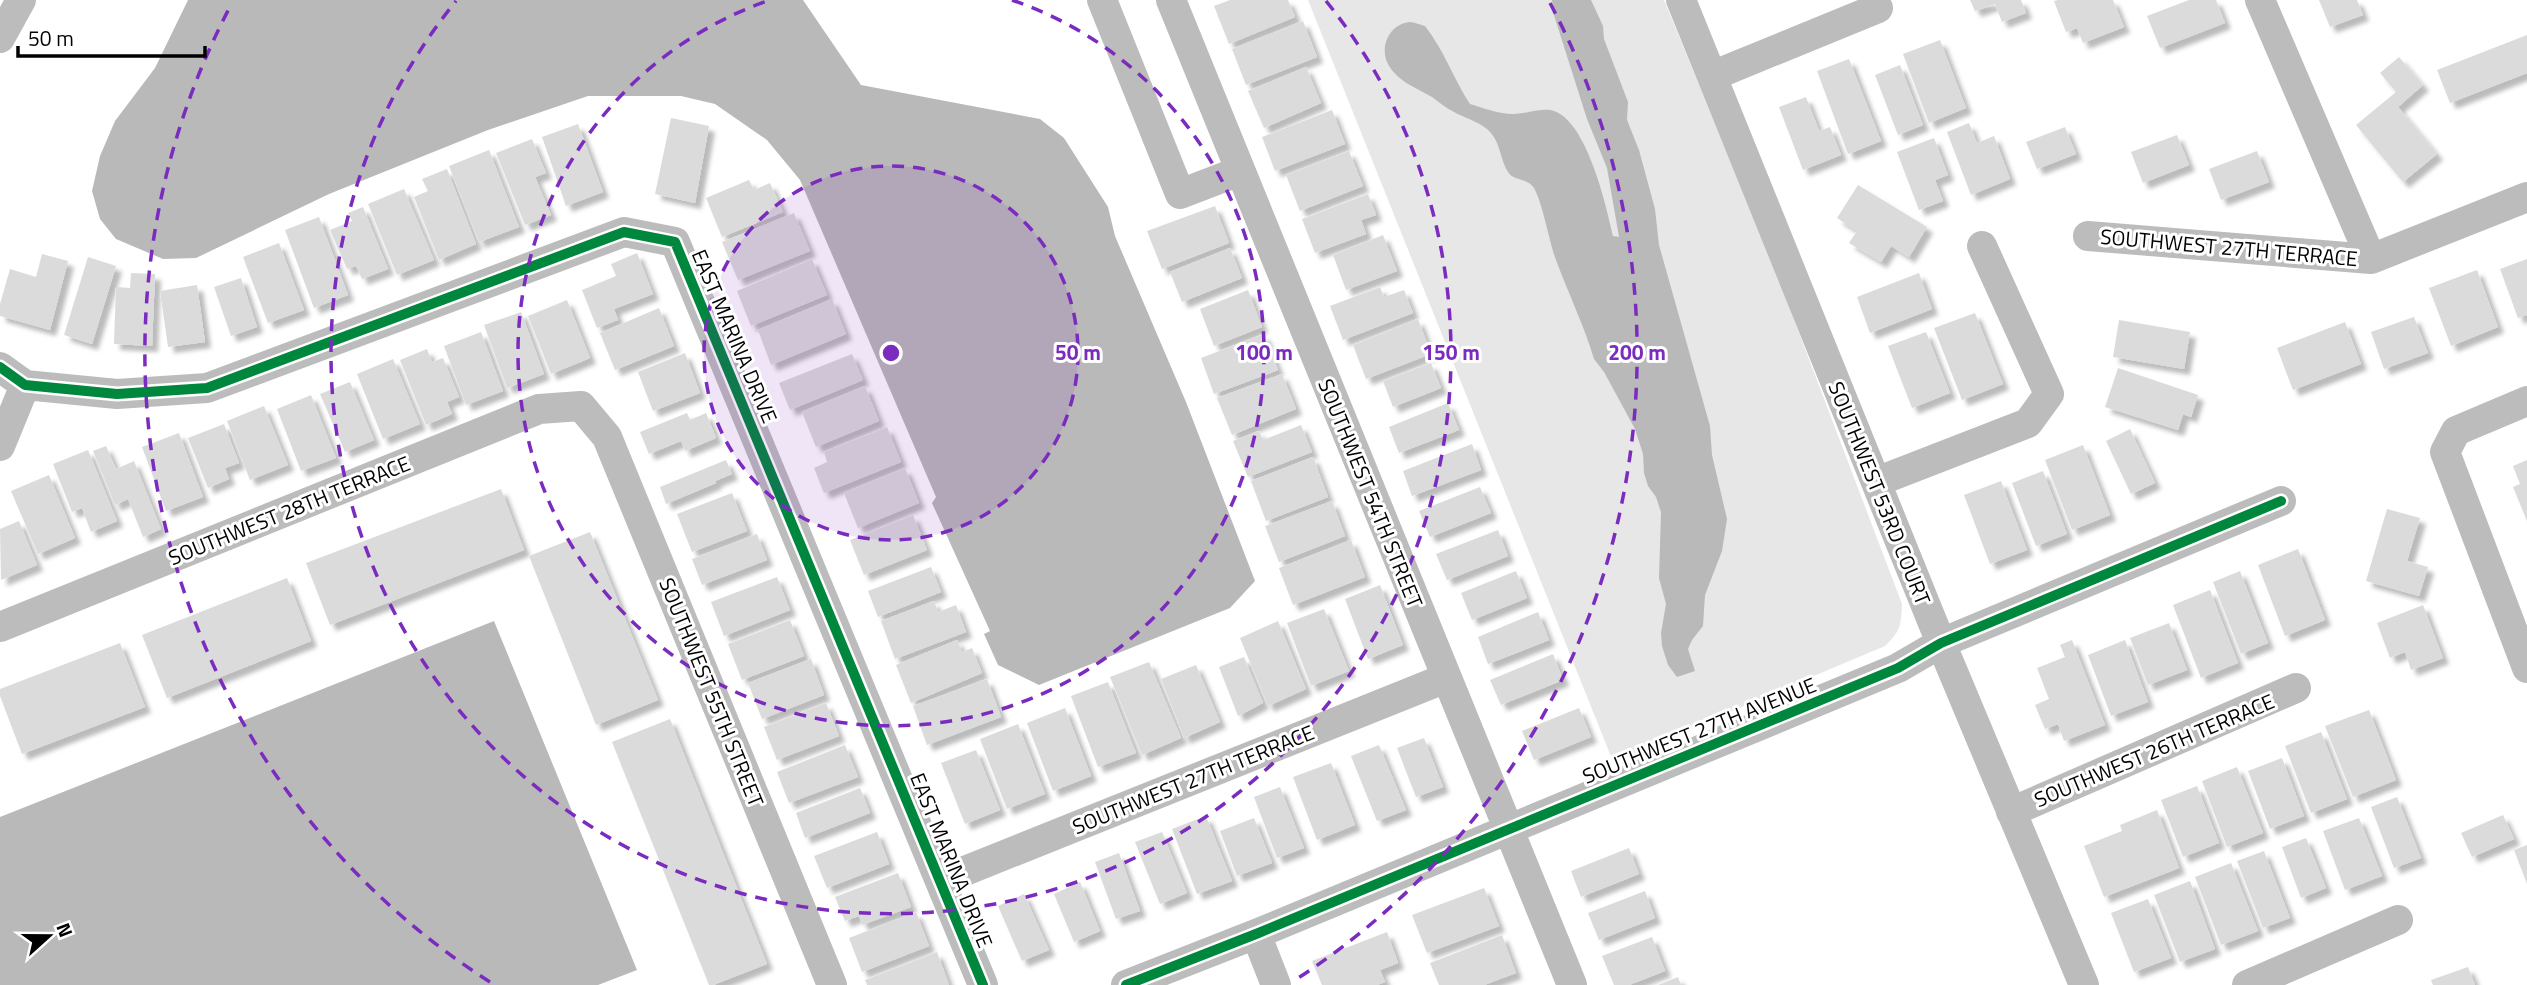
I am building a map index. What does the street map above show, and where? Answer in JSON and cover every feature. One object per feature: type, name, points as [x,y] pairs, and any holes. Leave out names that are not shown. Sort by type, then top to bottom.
[{"type":"street","points":[[0,38],[21,0]]},
{"type":"street","points":[[1102,0],[1180,194],[1240,171]]},
{"type":"street","name":"SOUTHWEST 54TH STREET","points":[[1171,0],[1572,985]]},
{"type":"street","name":"SOUTHWEST 53RD COURT","points":[[1681,0],[1941,643],[2084,985]]},
{"type":"street","points":[[2260,0],[2371,259]]},
{"type":"street","points":[[1712,76],[1878,8]]},
{"type":"street","name":"SOUTHWEST 27TH TERRACE","points":[[2088,236],[2371,259],[2527,197]]},
{"type":"street","name":"EAST MARINA DRIVE","points":[[25,385],[117,394],[207,388],[624,232],[675,242],[983,985]]},
{"type":"street","points":[[1876,482],[2028,423],[2049,394],[1982,246]]},
{"type":"street","points":[[0,367],[25,385],[0,446]]},
{"type":"street","points":[[2527,401],[2456,431],[2445,452],[2527,668]]},
{"type":"street","name":"SOUTHWEST 28TH TERRACE","points":[[0,627],[539,410],[581,406]]},
{"type":"street","name":"SOUTHWEST 55TH STREET","points":[[581,406],[607,437],[832,985]]},
{"type":"street","name":"SOUTHWEST 27TH AVENUE","points":[[1126,985],[1256,934],[1898,668],[1941,643],[2281,501]]},
{"type":"street","name":"SOUTHWEST 27TH TERRACE","points":[[940,881],[1446,678]]},
{"type":"street","name":"SOUTHWEST 26TH TERRACE","points":[[2011,811],[2296,688]]},
{"type":"street","points":[[2248,985],[2398,920]]},
{"type":"street","points":[[1256,934],[1276,985]]},
{"type":"shaded area","points":[[188,0],[803,0],[861,85],[1040,119],[1064,138],[1108,207],[1115,236],[1186,402],[1255,581],[1230,608],[1039,685],[998,665],[984,634],[990,631],[932,503],[936,497],[800,180],[767,140],[715,104],[681,96],[588,96],[488,130],[329,194],[196,258],[163,259],[116,239],[100,219],[92,191],[100,156],[115,121],[155,68]]},
{"type":"shaded area","points":[[1308,0],[1664,0],[1771,259],[1902,604],[1899,627],[1885,646],[1614,764]]},
{"type":"shaded area","points":[[1552,0],[1591,0],[1603,26],[1604,39],[1628,102],[1627,120],[1639,150],[1655,209],[1659,245],[1710,426],[1712,455],[1727,519],[1722,551],[1705,595],[1703,626],[1688,649],[1695,671],[1677,677],[1668,665],[1662,646],[1661,633],[1666,604],[1659,578],[1661,512],[1656,497],[1648,486],[1643,454],[1635,429],[1594,359],[1556,260],[1534,188],[1510,175],[1495,139],[1487,129],[1401,79],[1391,69],[1385,55],[1388,36],[1397,27],[1410,22],[1425,26],[1470,104],[1508,114],[1550,110],[1563,116],[1584,144],[1599,184],[1613,236],[1619,237],[1607,168],[1587,119],[1553,12]]},
{"type":"shaded area","points":[[494,621],[637,970],[598,985],[0,985],[0,817]]},
{"type":"building","points":[[1230,0],[1288,0],[1295,17],[1229,44],[1214,6]]},
{"type":"building","points":[[1970,0],[2021,0],[2026,13],[2002,22],[1995,4],[1975,11]]},
{"type":"building","points":[[2113,0],[2124,27],[2083,43],[2077,28],[2066,32],[2054,1]]},
{"type":"building","points":[[2189,0],[2216,0],[2225,23],[2160,48],[2147,16]]},
{"type":"building","points":[[2319,0],[2357,0],[2363,15],[2330,27]]},
{"type":"building","points":[[1303,21],[1317,57],[1246,85],[1232,49]]},
{"type":"building","points":[[2527,35],[2527,73],[2450,103],[2437,70]]},
{"type":"building","points":[[1940,40],[1966,108],[1929,123],[1903,54]]},
{"type":"building","points":[[2399,57],[2423,85],[2398,107],[2437,154],[2403,182],[2356,125],[2396,92],[2380,73]]},
{"type":"building","points":[[1849,59],[1881,141],[1848,154],[1817,71]]},
{"type":"building","points":[[1900,65],[1923,125],[1898,135],[1875,75]]},
{"type":"building","points":[[1306,67],[1321,103],[1264,128],[1248,91]]},
{"type":"building","points":[[1806,97],[1819,131],[1830,127],[1841,155],[1803,170],[1779,107]]},
{"type":"building","points":[[1332,110],[1345,144],[1275,171],[1262,137]]},
{"type":"building","points":[[671,118],[709,126],[695,203],[655,194]]},
{"type":"building","points":[[1969,123],[1977,143],[1994,136],[2010,179],[1971,195],[1947,132]]},
{"type":"building","points":[[578,124],[603,192],[566,206],[542,137]]},
{"type":"building","points":[[2065,127],[2076,154],[2037,169],[2026,142]]},
{"type":"building","points":[[2177,135],[2189,165],[2143,183],[2131,152]]},
{"type":"building","points":[[1934,138],[1948,175],[1935,180],[1943,201],[1919,210],[1897,152]]},
{"type":"building","points":[[532,139],[546,173],[535,177],[551,215],[525,225],[496,153]]},
{"type":"building","points":[[489,150],[519,227],[479,242],[449,166]]},
{"type":"building","points":[[1349,151],[1363,186],[1300,211],[1286,175]]},
{"type":"building","points":[[2257,151],[2269,182],[2221,200],[2209,169]]},
{"type":"building","points":[[447,169],[476,244],[439,260],[414,197],[428,191],[422,179]]},
{"type":"building","points":[[749,180],[754,190],[770,183],[783,212],[722,237],[706,198]]},
{"type":"building","points":[[1858,185],[1927,227],[1909,257],[1891,246],[1881,262],[1849,243],[1857,231],[1837,218]]},
{"type":"building","points":[[404,189],[434,260],[397,275],[368,204]]},
{"type":"building","points":[[1368,194],[1376,215],[1361,220],[1366,234],[1315,253],[1302,219]]},
{"type":"building","points":[[1215,206],[1229,243],[1162,269],[1147,231]]},
{"type":"building","points":[[363,207],[388,269],[362,279],[356,266],[347,269],[330,230],[352,221],[348,213]]},
{"type":"building","points":[[794,213],[810,251],[738,280],[722,242]]},
{"type":"building","points":[[319,217],[348,295],[314,308],[285,230]]},
{"type":"building","points":[[1383,235],[1397,271],[1346,290],[1333,255]]},
{"type":"building","points":[[279,243],[304,310],[268,323],[243,257]]},
{"type":"building","points":[[1230,248],[1242,278],[1182,302],[1170,272]]},
{"type":"building","points":[[637,253],[653,294],[614,309],[618,320],[597,328],[582,290],[616,276],[611,264]]},
{"type":"building","points":[[42,254],[68,261],[50,330],[0,316],[0,304],[10,269],[36,277]]},
{"type":"building","points":[[88,257],[116,266],[92,344],[64,335]]},
{"type":"building","points":[[812,259],[827,295],[751,326],[737,291]]},
{"type":"building","points":[[2527,259],[2527,315],[2518,318],[2500,269]]},
{"type":"building","points":[[2477,270],[2498,327],[2451,346],[2429,288]]},
{"type":"building","points":[[131,273],[155,274],[152,346],[114,344],[116,287],[130,288]]},
{"type":"building","points":[[1919,273],[1932,309],[1870,333],[1857,297]]},
{"type":"building","points":[[241,278],[257,327],[231,336],[214,287]]},
{"type":"building","points":[[197,285],[205,342],[168,347],[160,291]]},
{"type":"building","points":[[1380,287],[1384,297],[1404,290],[1413,313],[1343,340],[1330,306]]},
{"type":"building","points":[[1248,290],[1262,327],[1214,346],[1200,309]]},
{"type":"building","points":[[832,299],[846,334],[771,365],[758,330]]},
{"type":"building","points":[[567,300],[590,358],[551,374],[528,316]]},
{"type":"building","points":[[659,308],[674,346],[615,370],[600,333]]},
{"type":"building","points":[[521,312],[544,374],[507,388],[484,325]]},
{"type":"building","points":[[1975,313],[2003,384],[1962,400],[1934,328]]},
{"type":"building","points":[[2414,317],[2428,353],[2384,369],[2371,332]]},
{"type":"building","points":[[1418,319],[1431,354],[1366,379],[1353,345]]},
{"type":"building","points":[[2119,320],[2190,332],[2184,369],[2113,357]]},
{"type":"building","points":[[2345,322],[2361,364],[2293,390],[2277,348]]},
{"type":"building","points":[[481,332],[503,391],[466,405],[444,346]]},
{"type":"building","points":[[1926,332],[1950,393],[1912,408],[1888,346]]},
{"type":"building","points":[[1264,334],[1278,370],[1214,394],[1201,358]]},
{"type":"building","points":[[427,349],[432,362],[443,358],[459,397],[447,402],[452,414],[426,425],[400,360]]},
{"type":"building","points":[[685,353],[700,393],[653,411],[638,372]]},
{"type":"building","points":[[852,354],[863,380],[790,410],[779,383]]},
{"type":"building","points":[[393,359],[420,424],[383,439],[357,374]]},
{"type":"building","points":[[1431,363],[1441,388],[1393,407],[1383,381]]},
{"type":"building","points":[[2118,368],[2198,395],[2191,417],[2183,414],[2178,430],[2105,407]]},
{"type":"building","points":[[1282,374],[1296,409],[1232,435],[1217,398]]},
{"type":"building","points":[[350,382],[374,440],[345,452],[320,394]]},
{"type":"building","points":[[865,386],[879,421],[816,447],[802,412]]},
{"type":"building","points":[[311,395],[336,458],[301,471],[277,409]]},
{"type":"building","points":[[1448,403],[1459,430],[1399,453],[1389,427]]},
{"type":"building","points":[[264,406],[288,465],[250,480],[227,421]]},
{"type":"building","points":[[687,413],[690,420],[706,413],[716,438],[685,451],[681,441],[649,454],[640,432]]},
{"type":"building","points":[[224,424],[239,463],[225,468],[229,479],[208,488],[188,438]]},
{"type":"building","points":[[1301,425],[1312,452],[1248,477],[1233,441],[1259,431],[1263,440]]},
{"type":"building","points":[[887,427],[901,462],[824,493],[814,468],[827,462],[824,452]]},
{"type":"building","points":[[2130,429],[2155,483],[2131,494],[2106,441]]},
{"type":"building","points":[[179,433],[203,497],[166,511],[142,447]]},
{"type":"building","points":[[1472,444],[1481,470],[1412,496],[1403,471]]},
{"type":"building","points":[[2083,445],[2110,515],[2072,530],[2045,460]]},
{"type":"building","points":[[106,446],[116,469],[134,461],[161,529],[143,537],[128,499],[115,505],[93,451]]},
{"type":"building","points":[[88,450],[117,521],[91,532],[82,508],[72,512],[53,464]]},
{"type":"building","points":[[1313,457],[1328,497],[1266,521],[1251,481]]},
{"type":"building","points":[[726,460],[732,474],[666,504],[660,487]]},
{"type":"building","points":[[2527,460],[2527,521],[2513,487],[2520,484],[2513,466]]},
{"type":"building","points":[[905,468],[919,503],[858,528],[844,493]]},
{"type":"building","points":[[2043,471],[2067,534],[2036,546],[2012,483]]},
{"type":"building","points":[[49,475],[75,538],[38,554],[11,491]]},
{"type":"building","points":[[2001,481],[2027,550],[1990,564],[1964,495]]},
{"type":"building","points":[[1480,487],[1491,513],[1430,537],[1419,511]]},
{"type":"building","points":[[501,489],[524,550],[330,625],[306,563]]},
{"type":"building","points":[[732,493],[747,531],[692,552],[677,514]]},
{"type":"building","points":[[1332,501],[1345,536],[1279,562],[1265,526]]},
{"type":"building","points":[[2387,509],[2420,518],[2407,561],[2428,567],[2419,596],[2366,581]]},
{"type":"building","points":[[913,515],[927,550],[864,575],[850,540]]},
{"type":"building","points":[[19,521],[37,565],[1,580],[0,529]]},
{"type":"building","points":[[1498,530],[1508,556],[1447,580],[1436,554]]},
{"type":"building","points":[[590,532],[658,700],[596,725],[529,556]]},
{"type":"building","points":[[757,534],[767,560],[702,585],[692,559]]},
{"type":"building","points":[[1351,540],[1365,577],[1293,605],[1279,568]]},
{"type":"building","points":[[2298,549],[2325,620],[2285,636],[2258,565]]},
{"type":"building","points":[[931,567],[941,592],[878,617],[868,591]]},
{"type":"building","points":[[1516,571],[1527,598],[1472,620],[1461,593]]},
{"type":"building","points":[[2240,571],[2268,643],[2241,654],[2213,582]]},
{"type":"building","points":[[777,577],[790,610],[724,636],[711,602]]},
{"type":"building","points":[[287,578],[311,641],[167,698],[142,635]]},
{"type":"building","points":[[1380,585],[1403,645],[1368,659],[1345,599]]},
{"type":"building","points":[[2210,590],[2238,663],[2201,678],[2173,605]]},
{"type":"building","points":[[934,601],[938,612],[956,605],[966,632],[895,659],[881,621]]},
{"type":"building","points":[[2423,605],[2443,658],[2411,670],[2405,652],[2390,658],[2377,623]]},
{"type":"building","points":[[1324,609],[1349,671],[1311,686],[1287,623]]},
{"type":"building","points":[[1538,612],[1549,640],[1488,664],[1478,637]]},
{"type":"building","points":[[790,620],[804,656],[742,680],[728,644]]},
{"type":"building","points":[[1278,621],[1306,689],[1268,706],[1240,638]]},
{"type":"building","points":[[2169,623],[2187,670],[2148,685],[2130,638]]},
{"type":"building","points":[[957,640],[962,652],[972,648],[982,673],[911,703],[896,665]]},
{"type":"building","points":[[2072,640],[2105,725],[2064,741],[2058,724],[2045,729],[2035,705],[2049,699],[2037,668],[2065,657],[2060,645]]},
{"type":"building","points":[[2125,640],[2148,702],[2111,716],[2088,655]]},
{"type":"building","points":[[120,643],[145,707],[22,754],[0,696],[0,689]]},
{"type":"building","points":[[1553,654],[1563,680],[1501,705],[1490,680]]},
{"type":"building","points":[[1244,657],[1263,703],[1238,716],[1219,667]]},
{"type":"building","points":[[811,659],[824,695],[762,719],[748,683]]},
{"type":"building","points":[[1149,662],[1181,738],[1142,755],[1110,677]]},
{"type":"building","points":[[1196,665],[1220,722],[1184,738],[1161,679]]},
{"type":"building","points":[[987,679],[1001,717],[927,745],[913,706]]},
{"type":"building","points":[[1108,682],[1136,753],[1098,767],[1071,696]]},
{"type":"building","points":[[826,703],[839,736],[777,760],[764,727]]},
{"type":"building","points":[[1065,708],[1091,776],[1053,791],[1027,723]]},
{"type":"building","points":[[1579,708],[1591,737],[1534,760],[1522,731]]},
{"type":"building","points":[[2369,710],[2396,780],[2353,797],[2325,726]]},
{"type":"building","points":[[670,719],[767,964],[713,985],[709,985],[612,742]]},
{"type":"building","points":[[1018,724],[1045,794],[1007,809],[980,739]]},
{"type":"building","points":[[2321,732],[2347,799],[2311,813],[2285,746]]},
{"type":"building","points":[[1424,738],[1443,787],[1416,797],[1397,748]]},
{"type":"building","points":[[845,745],[858,777],[789,803],[777,772]]},
{"type":"building","points":[[1379,745],[1406,810],[1377,821],[1351,756]]},
{"type":"building","points":[[976,750],[1000,810],[965,824],[941,763]]},
{"type":"building","points":[[2282,758],[2304,816],[2270,829],[2248,771]]},
{"type":"building","points":[[1331,763],[1355,825],[1317,840],[1293,777]]},
{"type":"building","points":[[2237,767],[2263,833],[2227,847],[2202,781]]},
{"type":"building","points":[[2197,786],[2219,843],[2183,857],[2161,800]]},
{"type":"building","points":[[1280,787],[1304,848],[1277,858],[1254,797]]},
{"type":"building","points":[[860,788],[870,813],[805,838],[796,813]]},
{"type":"building","points":[[2397,797],[2421,858],[2394,868],[2371,807]]},
{"type":"building","points":[[2157,810],[2179,868],[2104,897],[2084,846],[2122,831],[2120,825]]},
{"type":"building","points":[[2503,815],[2514,839],[2472,857],[2461,833]]},
{"type":"building","points":[[1206,816],[1232,881],[1197,894],[1172,829]]},
{"type":"building","points":[[1254,818],[1272,863],[1237,876],[1220,831]]},
{"type":"building","points":[[2359,818],[2382,876],[2345,890],[2323,831]]},
{"type":"building","points":[[877,832],[889,864],[827,888],[814,856]]},
{"type":"building","points":[[1162,832],[1187,893],[1160,904],[1135,842]]},
{"type":"building","points":[[2306,838],[2326,888],[2301,898],[2282,847]]},
{"type":"building","points":[[2527,845],[2527,884],[2514,850]]},
{"type":"building","points":[[1629,848],[1639,874],[1581,897],[1571,871]]},
{"type":"building","points":[[2264,851],[2290,918],[2263,928],[2237,861]]},
{"type":"building","points":[[1119,853],[1140,911],[1116,919],[1095,862]]},
{"type":"building","points":[[2231,863],[2258,931],[2221,945],[2195,877]]},
{"type":"building","points":[[898,873],[911,907],[862,925],[859,916],[845,921],[835,897]]},
{"type":"building","points":[[2190,881],[2215,949],[2180,962],[2154,895]]},
{"type":"building","points":[[1080,882],[1100,931],[1074,942],[1054,894]]},
{"type":"building","points":[[1484,888],[1499,926],[1427,953],[1412,915]]},
{"type":"building","points":[[1645,891],[1655,918],[1599,940],[1588,913]]},
{"type":"building","points":[[1024,894],[1049,950],[1022,961],[998,906]]},
{"type":"building","points":[[2148,899],[2171,958],[2134,972],[2111,913]]},
{"type":"building","points":[[916,912],[929,946],[862,972],[849,938]]},
{"type":"building","points":[[1387,932],[1398,963],[1380,970],[1385,982],[1377,985],[1322,985],[1312,961]]},
{"type":"building","points":[[1502,935],[1516,973],[1484,985],[1439,985],[1430,963]]},
{"type":"building","points":[[1652,937],[1665,971],[1629,985],[1614,985],[1602,956]]},
{"type":"building","points":[[937,952],[949,985],[867,985],[865,980]]},
{"type":"building","points":[[2468,967],[2475,985],[2433,985],[2431,980]]},
{"type":"building","points":[[1678,977],[1681,985],[1658,985]]},
{"type":"cycle path","points":[[0,367],[25,385],[117,394],[207,388],[624,232],[675,242],[983,985]]},
{"type":"cycle path","points":[[1126,985],[1256,934],[1898,668],[1941,643],[2281,501]]}]
